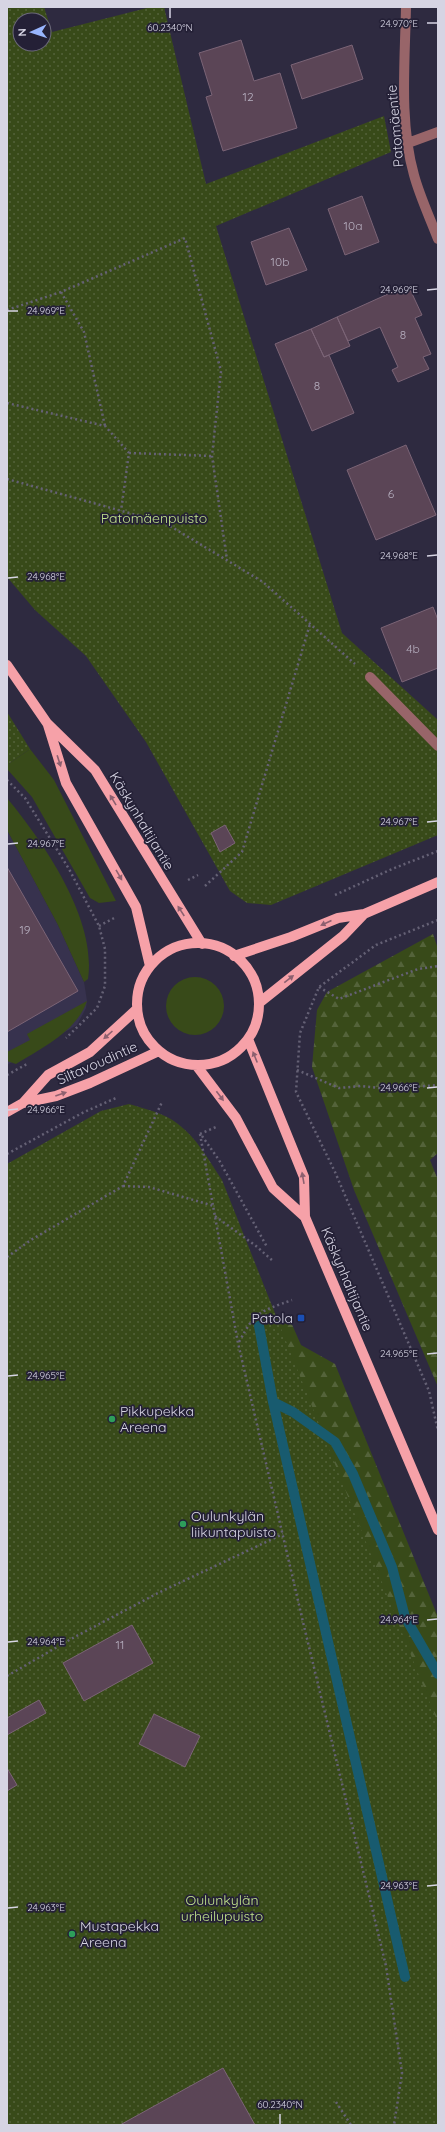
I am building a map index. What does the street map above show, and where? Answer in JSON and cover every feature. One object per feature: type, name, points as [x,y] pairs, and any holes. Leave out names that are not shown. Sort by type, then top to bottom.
[{"type":"main road","name":"Käskynhaltijantie","points":[[7,664],[47,723],[95,770],[202,944]]},
{"type":"main road","name":"Käskynhaltijantie","points":[[47,723],[66,783],[136,907],[150,966]]},
{"type":"main road","points":[[234,956],[291,937],[338,918],[364,914],[438,882]]},
{"type":"main road","points":[[258,1003],[343,936],[364,914]]},
{"type":"main road","points":[[190,944],[202,944],[219,947],[234,956],[248,969],[258,992],[256,1022],[248,1039],[227,1058],[207,1064],[196,1065],[176,1061],[159,1051],[145,1035],[137,1009],[140,986],[150,966],[170,950],[190,944]]},
{"type":"main road","name":"Siltavoudintie","points":[[7,1112],[22,1103],[48,1075],[90,1052],[137,1009]]},
{"type":"main road","name":"Käskynhaltijantie","points":[[248,1039],[304,1177],[305,1217],[438,1530]]},
{"type":"main road","name":"Siltavoudintie","points":[[22,1103],[56,1096],[159,1051]]},
{"type":"main road","name":"Käskynhaltijantie","points":[[196,1065],[236,1118],[273,1188],[305,1217]]},
{"type":"street","name":"Patomäentie","points":[[406,7],[404,101],[408,143],[414,175],[438,238]]},
{"type":"street","points":[[408,143],[438,132]]},
{"type":"street","points":[[370,678],[438,746]]},
{"type":"path","points":[[7,310],[61,292],[185,238],[221,371],[212,456],[227,560]]},
{"type":"path","points":[[61,292],[84,332],[105,426],[129,453],[212,456]]},
{"type":"path","points":[[7,403],[105,426]]},
{"type":"path","points":[[122,511],[129,453]]},
{"type":"path","points":[[7,479],[165,523],[263,582],[370,678]]},
{"type":"path","points":[[205,886],[242,852],[310,624]]},
{"type":"path","points":[[7,780],[25,798],[69,869],[99,926],[105,949],[105,986],[97,1008],[75,1031]]},
{"type":"path","points":[[330,898],[392,869],[438,851]]},
{"type":"path","points":[[438,920],[376,945],[319,987],[300,1033],[296,1092],[335,1172],[429,1391],[438,1431]]},
{"type":"path","points":[[319,987],[339,999],[418,969],[438,966]]},
{"type":"path","points":[[297,1070],[339,1088],[361,1086],[388,1089],[438,1085]]},
{"type":"path","points":[[7,1154],[84,1112],[116,1098]]},
{"type":"path","points":[[123,1186],[162,1102]]},
{"type":"path","points":[[267,1247],[219,1160],[200,1134],[238,1343],[386,1966],[402,2073],[394,2125]]},
{"type":"path","points":[[7,1257],[31,1240],[123,1186],[149,1187],[214,1206]]},
{"type":"path","points":[[215,1216],[256,1246],[273,1261]]},
{"type":"path","points":[[238,1343],[250,1320],[259,1313],[292,1300]]},
{"type":"path","points":[[7,1676],[158,1593],[283,1534]]},
{"type":"path","points":[[336,2102],[351,2125]]},
{"type":"shaded area","points":[[7,830],[58,925],[84,982],[87,1001],[86,1008],[77,1025],[7,1065]]},
{"type":"green space","name":"Patomäenpuisto","points":[[7,7],[44,7],[46,12],[12,12],[12,52],[52,52],[52,32],[151,7],[164,7],[206,184],[384,116],[391,152],[216,226],[342,633],[438,720],[438,835],[271,905],[247,903],[230,891],[146,742],[86,656],[35,610],[7,577]]},
{"type":"green space","points":[[7,712],[30,749],[7,765]]},
{"type":"green space","points":[[30,749],[54,780],[116,901],[99,903],[90,898],[32,797],[7,769],[7,765]]},
{"type":"green space","points":[[7,798],[37,837],[51,859],[65,883],[76,907],[84,932],[89,956],[88,979],[84,982],[58,925],[7,830]]},
{"type":"green space","points":[[433,934],[438,949],[438,1153],[430,1160],[438,1180],[438,1387],[354,1190],[312,1067],[317,1010],[327,992]]},
{"type":"green space","points":[[189,977],[201,977],[216,985],[224,1000],[224,1012],[216,1027],[201,1035],[189,1035],[174,1027],[166,1012],[166,1000],[174,985]]},
{"type":"green space","points":[[87,1001],[82,1012],[75,1021],[58,1038],[16,1064],[7,1061],[7,1052],[30,1040],[27,1034]]},
{"type":"green space","name":"Oulunkylän urheilupuisto","points":[[129,1104],[161,1114],[178,1124],[197,1143],[222,1180],[438,1723],[438,2125],[7,2125],[7,1164],[101,1111]]},
{"type":"green space","points":[[290,1320],[301,1345],[335,1364],[438,1617],[438,2122],[248,1339]]},
{"type":"building","points":[[241,40],[254,81],[280,73],[297,128],[223,151],[206,97],[212,95],[199,53]]},
{"type":"building","points":[[352,45],[363,79],[302,99],[291,65]]},
{"type":"building","points":[[362,196],[379,242],[345,255],[328,209]]},
{"type":"building","points":[[289,228],[307,270],[266,285],[251,242]]},
{"type":"building","points":[[408,285],[422,315],[415,318],[431,354],[423,357],[429,369],[398,382],[392,370],[398,367],[380,327],[348,341],[337,317]]},
{"type":"building","points":[[337,317],[350,346],[324,357],[311,329]]},
{"type":"building","points":[[311,329],[324,357],[329,355],[354,413],[312,431],[275,344]]},
{"type":"building","points":[[406,445],[436,515],[376,540],[347,470]]},
{"type":"building","points":[[433,607],[438,620],[438,668],[402,682],[381,628]]},
{"type":"building","points":[[225,825],[235,843],[220,852],[211,833]]},
{"type":"building","points":[[7,867],[78,991],[7,1032]]},
{"type":"building","points":[[132,1625],[153,1663],[84,1701],[63,1663]]},
{"type":"building","points":[[39,1700],[46,1713],[7,1735],[7,1718]]},
{"type":"building","points":[[154,1714],[200,1736],[185,1767],[139,1744]]},
{"type":"building","points":[[7,1768],[17,1785],[7,1791]]},
{"type":"building","points":[[223,2068],[255,2125],[120,2125]]},
{"type":"waterway","points":[[259,1326],[273,1402],[405,1977]]},
{"type":"waterway","points":[[273,1402],[293,1412],[335,1442],[353,1474],[392,1567],[405,1617],[438,1674]]},
{"type":"place","name":"Patola","points":[[301,1318]]},
{"type":"place","name":"Pikkupekka Areena","points":[[112,1419]]},
{"type":"place","name":"Oulunkylän liikuntapuisto","points":[[183,1524]]},
{"type":"place","name":"Mustapekka Areena","points":[[72,1934]]}]
